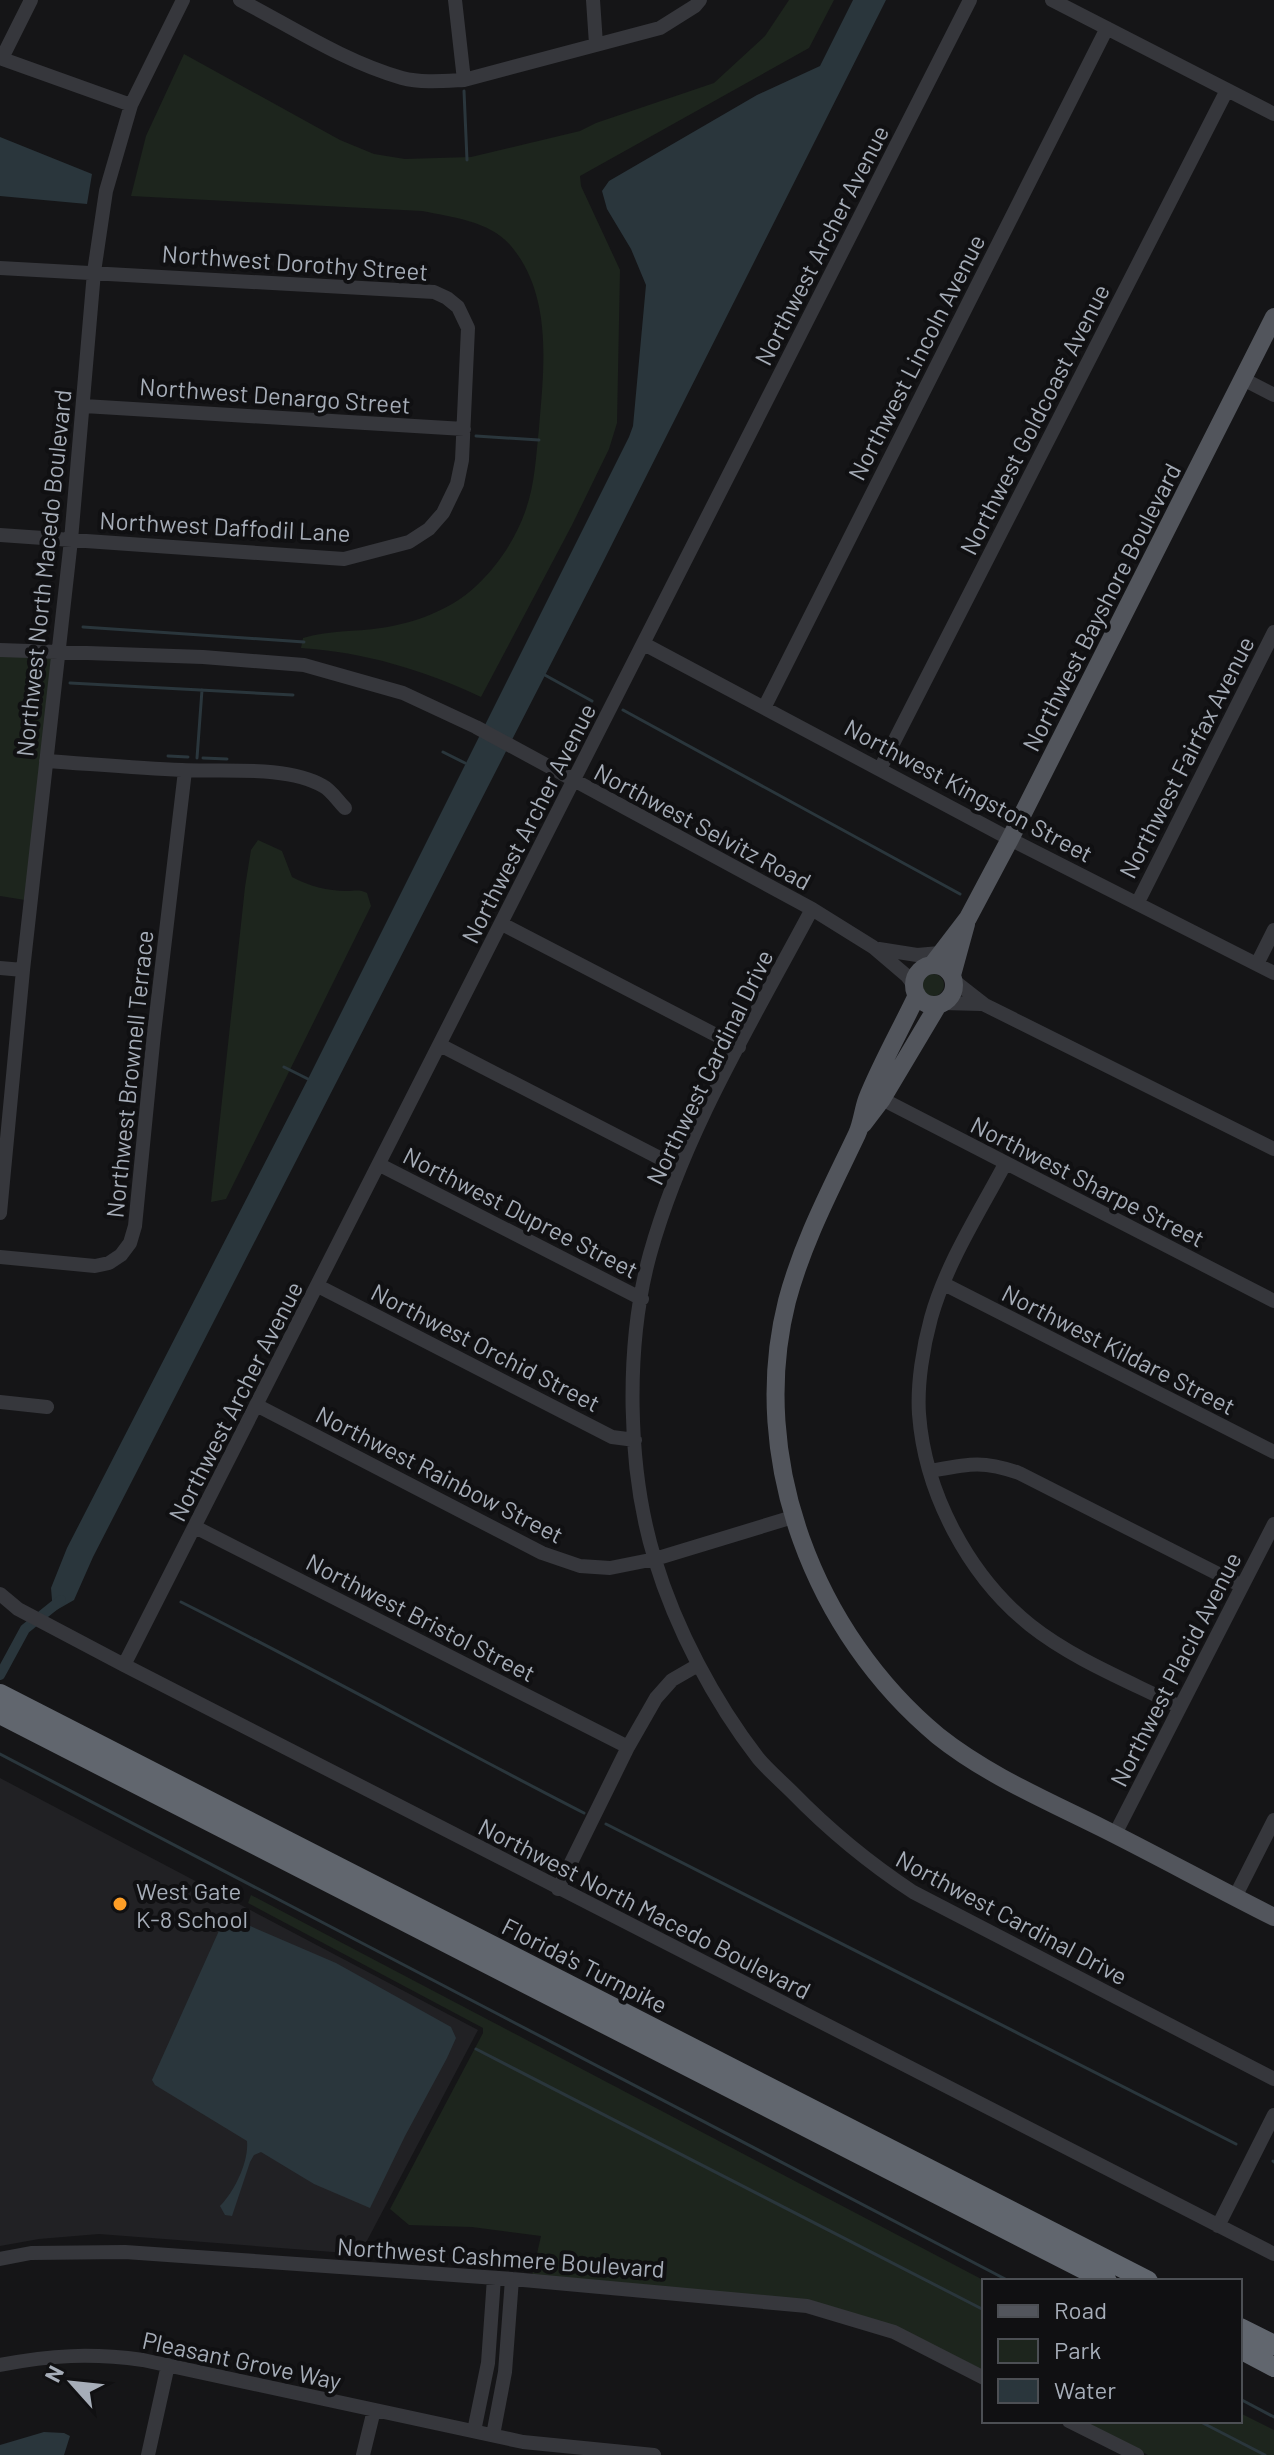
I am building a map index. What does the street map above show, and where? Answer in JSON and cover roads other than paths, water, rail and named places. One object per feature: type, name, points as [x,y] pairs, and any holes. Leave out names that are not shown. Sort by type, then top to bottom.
[{"type":"highway","name":"Florida's Turnpike","points":[[0,1694],[1144,2279]]},
{"type":"highway","name":"Florida's Turnpike","points":[[0,1714],[1103,2279]]},
{"type":"highway","points":[[1242,2329],[1274,2345]]},
{"type":"highway","points":[[1242,2350],[1274,2367]]},
{"type":"main road","name":"Northwest Bayshore Boulevard","points":[[933,962],[968,918],[1010,839],[1274,317]]},
{"type":"main road","name":"Northwest Bayshore Boulevard","points":[[953,978],[968,918]]},
{"type":"main road","points":[[859,1129],[867,1099],[906,1019],[916,991],[916,977],[933,962],[953,978],[951,996],[940,1004],[882,1099],[859,1129],[817,1214],[786,1303],[776,1384],[781,1453],[793,1517],[827,1599],[851,1640],[906,1707],[939,1737],[1012,1783],[1274,1917]]},
{"type":"main road","points":[[916,991],[927,1004],[940,1004]]},
{"type":"street","points":[[31,0],[1,58],[131,105]]},
{"type":"street","name":"Northwest North Macedo Boulevard","points":[[0,1213],[23,970],[71,540],[94,272],[106,191],[131,105],[183,0]]},
{"type":"street","points":[[240,0],[347,57],[403,78],[464,80],[660,28],[700,0]]},
{"type":"street","points":[[455,0],[464,80]]},
{"type":"street","points":[[593,0],[596,44]]},
{"type":"street","name":"Northwest Archer Avenue","points":[[124,1665],[970,0]]},
{"type":"street","points":[[1052,0],[1274,114]]},
{"type":"street","name":"Northwest Lincoln Avenue","points":[[765,706],[1107,28]]},
{"type":"street","name":"Northwest Goldcoast Avenue","points":[[880,769],[1227,90]]},
{"type":"street","name":"Northwest Dorothy Street","points":[[0,268],[426,291],[442,295],[458,307],[468,328],[464,429]]},
{"type":"street","points":[[1243,379],[1274,395]]},
{"type":"street","name":"Northwest Denargo Street","points":[[84,406],[464,429]]},
{"type":"street","name":"Northwest Daffodil Lane","points":[[0,535],[344,559],[409,542],[429,529],[449,503],[460,474],[464,429]]},
{"type":"street","name":"Northwest Fairfax Avenue","points":[[1138,902],[1274,632]]},
{"type":"street","name":"Northwest Kingston Street","points":[[644,644],[1010,839],[1274,973]]},
{"type":"street","name":"Northwest Selvitz Road","points":[[0,650],[203,657],[304,665],[403,693],[476,727],[812,909],[877,949],[907,976],[916,991]]},
{"type":"street","points":[[46,761],[185,771],[247,771],[307,779],[325,786],[345,808]]},
{"type":"street","name":"Northwest Brownell Terrace","points":[[0,1257],[95,1266],[109,1263],[121,1255],[133,1237],[185,771]]},
{"type":"street","name":"Northwest Cardinal Drive","points":[[812,909],[679,1168],[650,1255],[642,1299],[633,1394],[642,1498],[655,1559],[698,1665],[759,1758],[822,1823],[877,1869],[913,1892],[1274,2079]]},
{"type":"street","points":[[502,924],[739,1047]]},
{"type":"street","points":[[1257,964],[1274,930]]},
{"type":"street","points":[[877,949],[903,988],[906,1019]]},
{"type":"street","name":"Northwest Selvitz Road","points":[[877,949],[933,962]]},
{"type":"street","points":[[0,968],[23,970]]},
{"type":"street","points":[[953,978],[985,1005],[1274,1149]]},
{"type":"street","points":[[940,1004],[985,1005]]},
{"type":"street","points":[[440,1045],[679,1168]]},
{"type":"street","name":"Northwest Sharpe Street","points":[[882,1099],[1274,1301]]},
{"type":"street","points":[[1005,1164],[944,1284],[931,1317],[919,1412],[931,1471],[958,1539],[992,1588],[1030,1625],[1069,1651],[1180,1707]]},
{"type":"street","name":"Northwest Dupree Street","points":[[380,1165],[642,1299]]},
{"type":"street","name":"Northwest Kildare Street","points":[[944,1284],[1274,1452]]},
{"type":"street","name":"Northwest Orchid Street","points":[[318,1286],[612,1437],[635,1440]]},
{"type":"street","points":[[0,1402],[47,1407]]},
{"type":"street","name":"Northwest Rainbow Street","points":[[256,1405],[542,1553],[580,1566],[610,1568],[655,1559],[793,1517]]},
{"type":"street","points":[[931,1471],[970,1464],[992,1464],[1019,1473],[1242,1586]]},
{"type":"street","name":"Northwest Placid Avenue","points":[[1115,1834],[1274,1524]]},
{"type":"street","name":"Northwest Bristol Street","points":[[195,1527],[628,1747]]},
{"type":"street","name":"Northwest North Macedo Boulevard","points":[[0,1594],[18,1609],[124,1665],[1274,2254]]},
{"type":"street","points":[[558,1889],[628,1747],[656,1698],[672,1680],[698,1665]]},
{"type":"street","points":[[1235,1897],[1274,1820]]},
{"type":"street","points":[[1218,2226],[1274,2115]]},
{"type":"street","name":"Northwest Cashmere Boulevard","points":[[0,2259],[31,2253],[125,2252],[512,2279],[807,2306],[894,2332],[982,2377]]},
{"type":"street","points":[[474,2431],[489,2344],[494,2278]]},
{"type":"street","points":[[493,2435],[505,2372],[512,2279]]},
{"type":"street","points":[[489,2344],[508,2345]]},
{"type":"street","name":"Pleasant Grove Way","points":[[0,2365],[55,2355],[99,2354],[168,2365],[561,2451],[654,2455]]},
{"type":"street","points":[[148,2455],[168,2365]]},
{"type":"street","points":[[363,2455],[374,2410]]},
{"type":"street","points":[[1073,2423],[1137,2455]]},
{"type":"water","points":[[853,0],[886,0],[599,570],[93,1557],[74,1600],[53,1612],[51,1588],[67,1548],[308,1079],[629,437],[633,426],[646,285],[631,249],[607,209],[602,191],[609,181],[757,95],[820,66]]},
{"type":"water","points":[[0,137],[92,174],[87,204],[0,196]]},
{"type":"water","points":[[229,1917],[336,1963],[451,2027],[456,2038],[370,2208],[314,2184],[261,2152],[254,2155],[250,2162],[232,2216],[225,2215],[220,2206],[240,2176],[247,2141],[155,2085],[152,2080],[222,1924]]},
{"type":"water","points":[[44,2432],[70,2436],[64,2455],[0,2455],[0,2445]]},
{"type":"waterway","points":[[464,91],[467,160]]},
{"type":"waterway","points":[[476,436],[539,440]]},
{"type":"waterway","points":[[83,627],[304,642]]},
{"type":"waterway","points":[[543,674],[592,701]]},
{"type":"waterway","points":[[70,683],[293,695]]},
{"type":"waterway","points":[[197,758],[202,690]]},
{"type":"waterway","points":[[623,710],[960,894]]},
{"type":"waterway","points":[[443,752],[465,763]]},
{"type":"waterway","points":[[168,756],[188,757]]},
{"type":"waterway","points":[[203,758],[227,759]]},
{"type":"waterway","points":[[284,1067],[308,1079]]},
{"type":"waterway","points":[[0,1675],[25,1629],[61,1600]]},
{"type":"waterway","points":[[181,1602],[584,1813]]},
{"type":"waterway","points":[[0,1754],[1005,2279]]},
{"type":"waterway","points":[[606,1824],[1236,2144]]},
{"type":"waterway","points":[[476,2049],[982,2309]]},
{"type":"waterway","points":[[1242,2400],[1274,2417]]},
{"type":"waterway","points":[[1203,2423],[1265,2455]]},
{"type":"place","name":"West Gate K-8 School","points":[[120,1904]]}]
